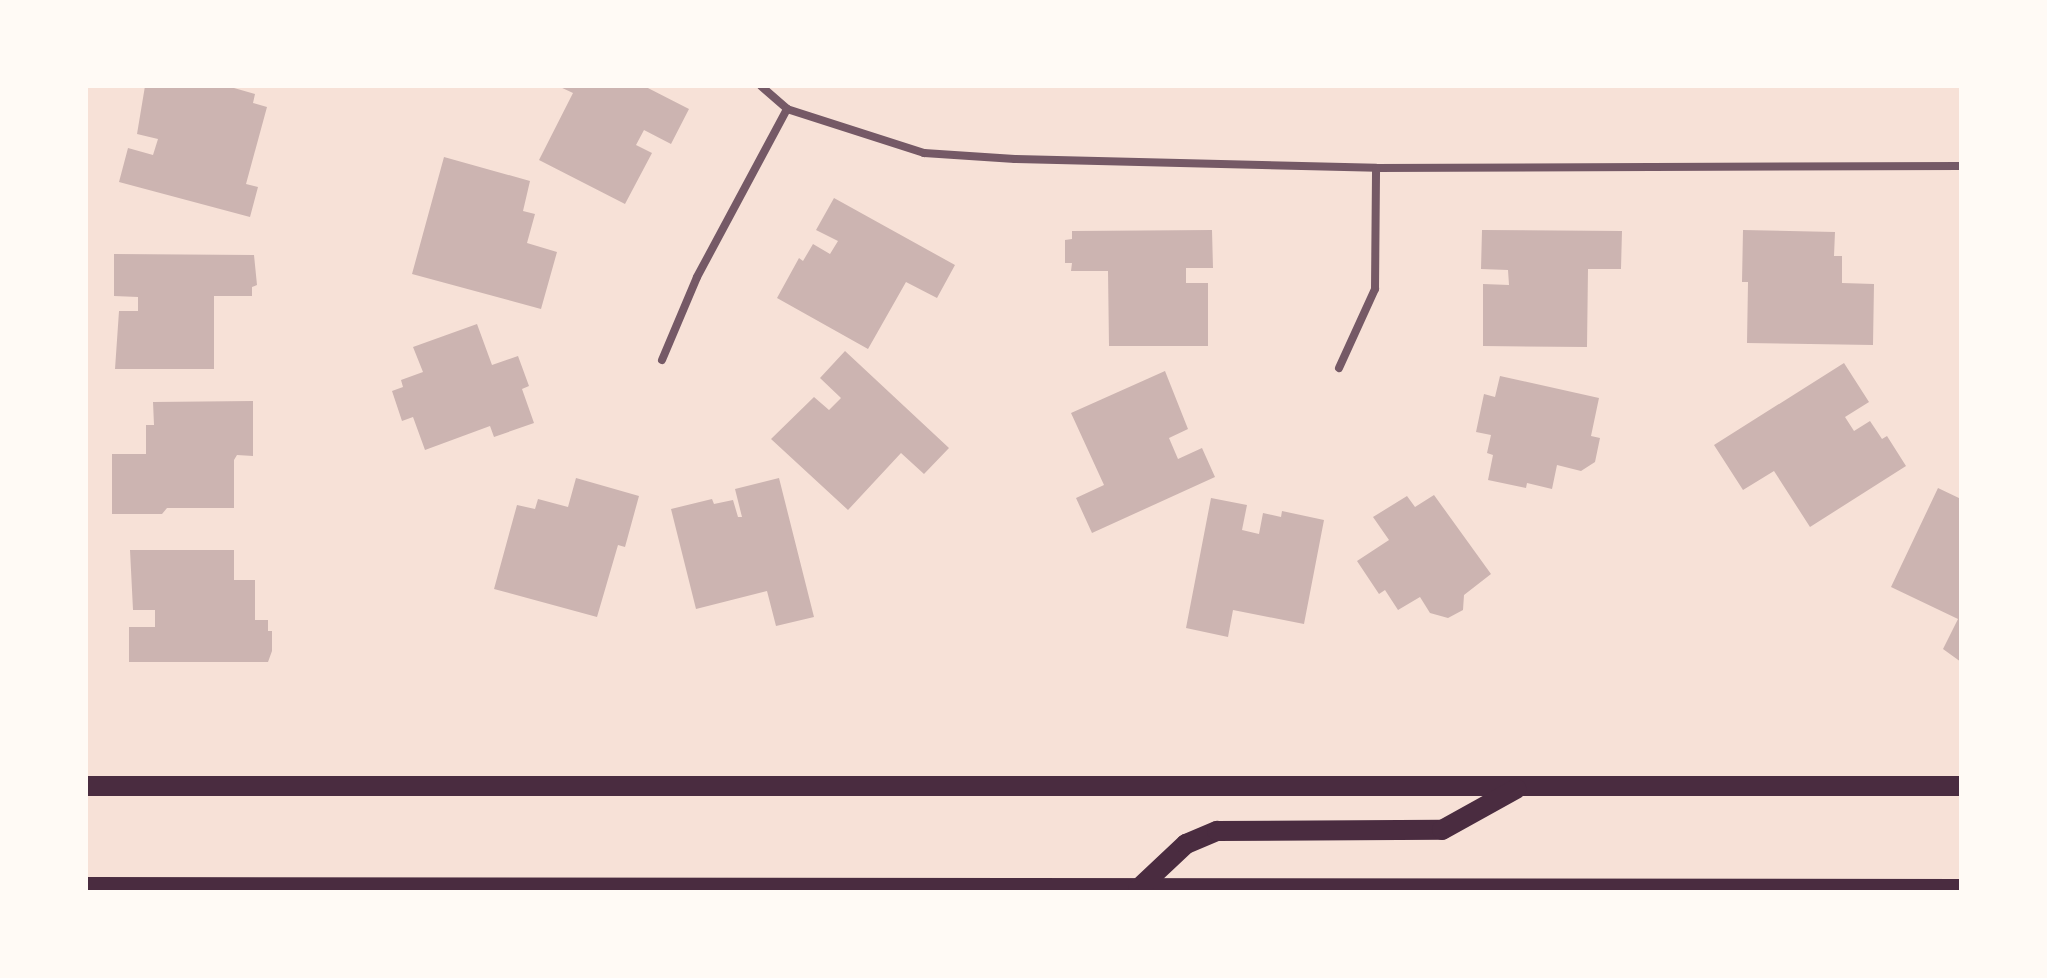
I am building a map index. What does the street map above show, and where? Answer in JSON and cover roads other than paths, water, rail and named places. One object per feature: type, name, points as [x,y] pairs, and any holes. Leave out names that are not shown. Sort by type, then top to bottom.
[{"type":"main road","points":[[86,786],[1961,786]]},
{"type":"main road","points":[[1138,889],[1186,844],[1217,831],[1442,830],[1519,787]]},
{"type":"main road","points":[[86,887],[1961,889]]},
{"type":"street","points":[[761,86],[787,109],[924,153],[1015,159],[1376,168],[1961,166]]},
{"type":"street","points":[[662,360],[697,277],[787,109]]},
{"type":"street","points":[[1339,368],[1375,289],[1376,168]]}]
